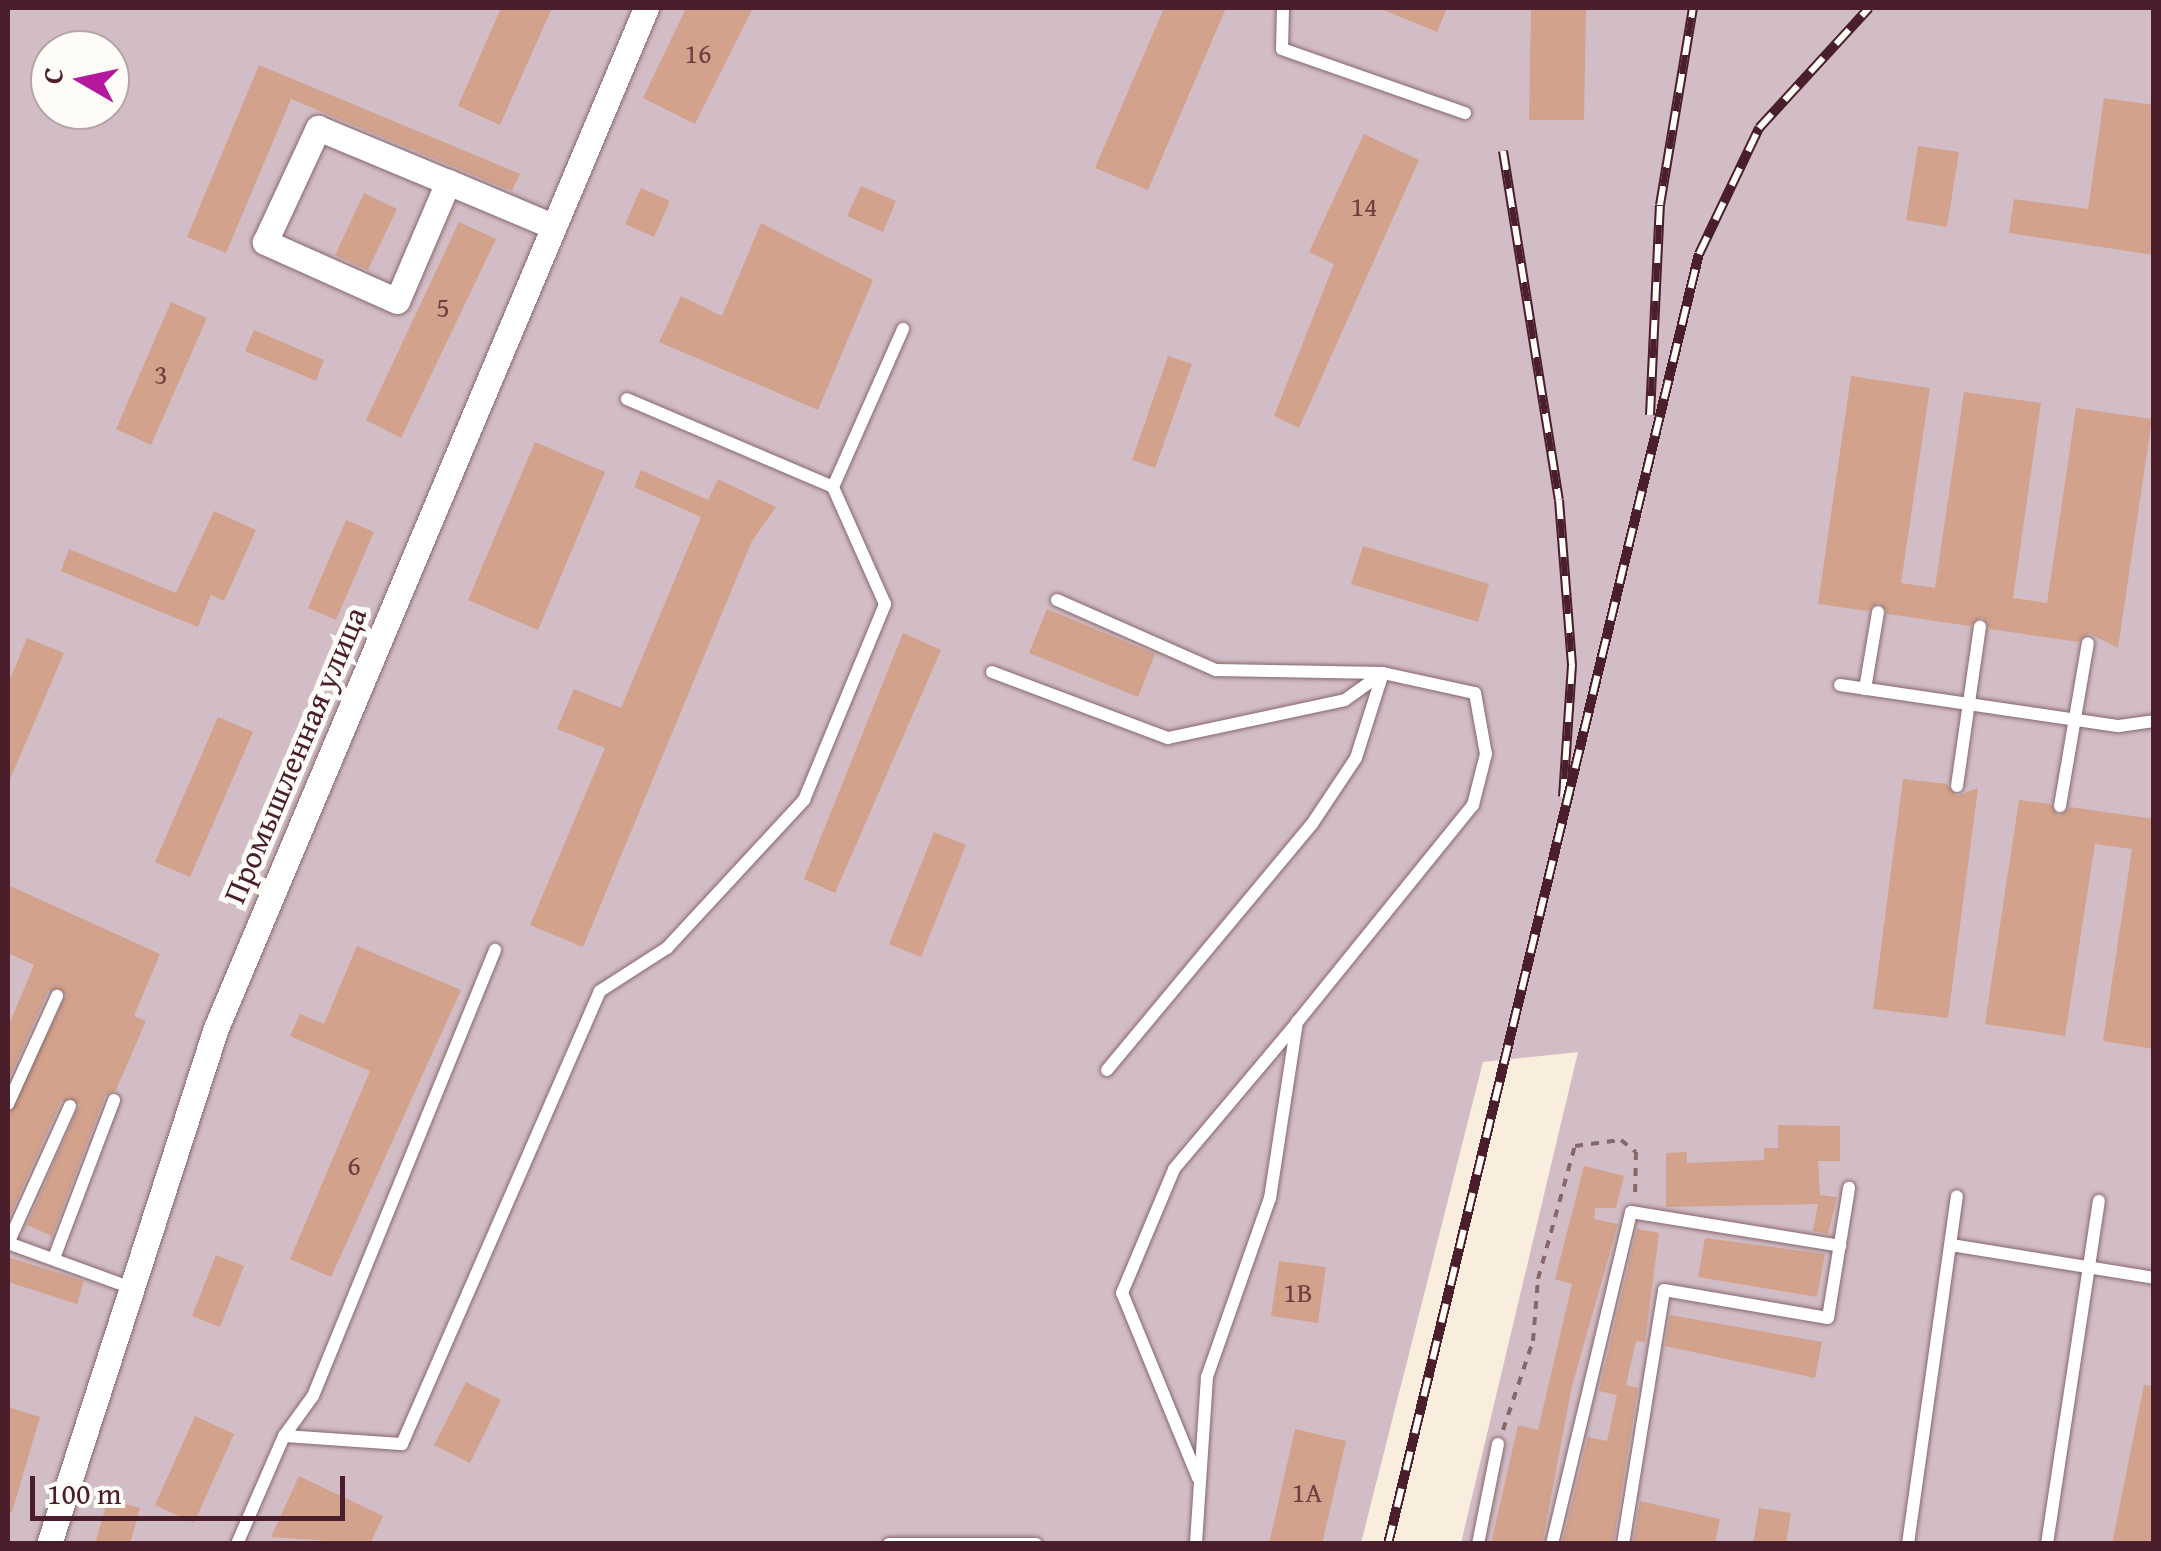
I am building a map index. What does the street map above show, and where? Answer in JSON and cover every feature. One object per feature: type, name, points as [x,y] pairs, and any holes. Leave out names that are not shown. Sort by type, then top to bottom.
[{"type":"street","name":"Промышленная улица","points":[[49,1544],[129,1287],[216,1028],[646,8]]},
{"type":"street","points":[[448,182],[397,301],[265,242],[318,128],[448,182],[552,226]]},
{"type":"lane","points":[[1283,8],[1282,50],[1466,113]]},
{"type":"lane","points":[[833,487],[903,329]]},
{"type":"lane","points":[[284,1436],[402,1444],[600,991],[667,948],[804,800],[884,604],[833,487],[627,399]]},
{"type":"lane","points":[[1057,600],[1216,670],[1384,673],[1476,693],[1486,754],[1473,806],[1174,1169],[1122,1293],[1200,1484]]},
{"type":"lane","points":[[1866,689],[1878,612]]},
{"type":"lane","points":[[1957,786],[1980,628]]},
{"type":"lane","points":[[2060,806],[2088,643]]},
{"type":"lane","points":[[992,672],[1168,738],[1345,700],[1384,673]]},
{"type":"lane","points":[[1107,1070],[1312,824],[1356,758],[1384,673]]},
{"type":"lane","points":[[1840,685],[2076,720],[2154,720]]},
{"type":"lane","points":[[237,1544],[284,1436],[313,1396],[495,950]]},
{"type":"lane","points":[[8,1104],[57,996]]},
{"type":"lane","points":[[1196,1544],[1208,1377],[1270,1198],[1297,1022]]},
{"type":"lane","points":[[54,1258],[114,1100]]},
{"type":"lane","points":[[70,1106],[8,1243],[129,1287]]},
{"type":"lane","points":[[1623,1544],[1664,1290],[1828,1318],[1849,1188]]},
{"type":"lane","points":[[1908,1544],[1958,1196]]},
{"type":"lane","points":[[2047,1544],[2099,1201]]},
{"type":"lane","points":[[1552,1544],[1631,1212],[1840,1246]]},
{"type":"lane","points":[[1952,1245],[2154,1278]]},
{"type":"lane","points":[[1478,1544],[1498,1444]]},
{"type":"lane","points":[[889,1544],[1036,1544]]},
{"type":"path","points":[[1498,1444],[1533,1341],[1538,1279],[1575,1146],[1621,1140],[1636,1152],[1631,1212]]},
{"type":"shaded area","points":[[8,8],[2153,8],[2153,1543],[1461,1543],[1578,1052],[1483,1062],[1361,1543],[8,1543]]},
{"type":"building","points":[[501,8],[552,8],[500,125],[458,106]]},
{"type":"building","points":[[686,8],[753,8],[695,124],[643,98]]},
{"type":"building","points":[[1164,8],[1226,8],[1148,190],[1095,168]]},
{"type":"building","points":[[1379,8],[1447,8],[1437,32]]},
{"type":"building","points":[[1531,8],[1586,8],[1584,120],[1529,120]]},
{"type":"building","points":[[259,65],[520,174],[512,191],[291,99],[226,253],[187,237]]},
{"type":"building","points":[[2104,98],[2154,105],[2154,255],[2009,233],[2014,199],[2088,209]]},
{"type":"building","points":[[1364,134],[1419,160],[1299,428],[1274,416],[1334,264],[1309,252]]},
{"type":"building","points":[[1918,146],[1959,152],[1947,227],[1906,220]]},
{"type":"building","points":[[861,186],[896,201],[883,232],[847,216]]},
{"type":"building","points":[[641,188],[670,201],[654,237],[625,224]]},
{"type":"building","points":[[364,193],[397,209],[368,270],[335,255]]},
{"type":"building","points":[[459,222],[496,239],[401,438],[366,420]]},
{"type":"building","points":[[761,223],[873,280],[818,410],[659,342],[681,296],[722,316]]},
{"type":"building","points":[[171,302],[207,318],[151,445],[116,429]]},
{"type":"building","points":[[254,330],[324,360],[316,381],[245,351]]},
{"type":"building","points":[[1168,356],[1192,364],[1155,468],[1132,460]]},
{"type":"building","points":[[1851,376],[1930,388],[1901,583],[1935,588],[1964,392],[2041,403],[2013,598],[2047,603],[2076,408],[2152,419],[2118,648],[2089,633],[2078,642],[1990,629],[1982,617],[1970,626],[1888,614],[1879,602],[1868,611],[1818,604]]},
{"type":"building","points":[[535,442],[605,472],[538,630],[468,600]]},
{"type":"building","points":[[641,470],[708,500],[718,479],[776,507],[752,541],[583,947],[530,925],[605,748],[557,729],[574,689],[621,708],[701,517],[634,487]]},
{"type":"building","points":[[214,511],[256,530],[224,601],[211,595],[198,627],[61,571],[69,549],[176,593]]},
{"type":"building","points":[[346,520],[374,532],[336,620],[308,608]]},
{"type":"building","points":[[1363,546],[1489,584],[1478,622],[1351,584]]},
{"type":"building","points":[[1047,609],[1155,654],[1138,697],[1029,653]]},
{"type":"building","points":[[903,633],[941,650],[835,893],[804,879]]},
{"type":"building","points":[[27,638],[64,653],[8,784],[8,684]]},
{"type":"building","points":[[218,717],[253,732],[190,877],[155,862]]},
{"type":"building","points":[[1903,779],[1947,784],[1957,796],[1978,788],[1948,1018],[1873,1009]]},
{"type":"building","points":[[2019,800],[2050,804],[2059,816],[2070,807],[2154,819],[2154,1049],[2103,1041],[2132,849],[2095,844],[2065,1036],[1985,1024]]},
{"type":"building","points":[[934,832],[966,845],[921,957],[889,944]]},
{"type":"building","points":[[8,885],[160,954],[134,1016],[146,1021],[116,1090],[105,1096],[52,1236],[27,1225],[80,1104],[61,1101],[9,1218],[8,1114],[67,994],[48,991],[8,1081],[8,1027],[34,965],[8,953]]},
{"type":"building","points":[[357,946],[461,990],[331,1277],[290,1259],[370,1071],[290,1036],[300,1014],[324,1024]]},
{"type":"building","points":[[1778,1125],[1840,1126],[1840,1161],[1818,1161],[1820,1195],[1837,1197],[1828,1234],[1813,1231],[1818,1204],[1666,1207],[1666,1153],[1687,1152],[1687,1163],[1764,1160],[1764,1148],[1778,1148]]},
{"type":"building","points":[[1584,1166],[1624,1176],[1616,1208],[1595,1208],[1594,1219],[1618,1224],[1572,1386],[1542,1544],[1491,1544],[1518,1425],[1538,1430],[1572,1284],[1555,1279]]},
{"type":"building","points":[[1637,1229],[1659,1233],[1645,1342],[1636,1341],[1626,1385],[1638,1388],[1613,1544],[1562,1544],[1588,1437],[1607,1441],[1617,1395],[1599,1391]]},
{"type":"building","points":[[1705,1238],[1825,1254],[1817,1297],[1698,1277]]},
{"type":"building","points":[[216,1255],[244,1266],[220,1327],[192,1316]]},
{"type":"building","points":[[8,1257],[84,1281],[77,1304],[8,1282]]},
{"type":"building","points":[[1279,1261],[1326,1267],[1318,1323],[1271,1316]]},
{"type":"building","points":[[1670,1315],[1822,1342],[1815,1378],[1665,1346]]},
{"type":"building","points":[[466,1382],[501,1400],[470,1463],[434,1445]]},
{"type":"building","points":[[2144,1385],[2154,1386],[2154,1544],[2112,1544]]},
{"type":"building","points":[[8,1407],[40,1417],[12,1512],[8,1512]]},
{"type":"building","points":[[195,1416],[234,1434],[194,1523],[155,1505]]},
{"type":"building","points":[[1295,1429],[1346,1441],[1322,1544],[1269,1544]]},
{"type":"building","points":[[299,1476],[383,1516],[370,1544],[271,1537]]},
{"type":"building","points":[[108,1499],[140,1508],[130,1544],[95,1544]]},
{"type":"building","points":[[1640,1501],[1720,1519],[1715,1544],[1633,1544]]},
{"type":"building","points":[[1759,1508],[1791,1513],[1786,1544],[1753,1544]]},
{"type":"railway","points":[[1650,415],[1660,205],[1693,8]]},
{"type":"railway","points":[[1388,1544],[1699,254],[1759,128],[1869,8]]},
{"type":"railway","points":[[1503,151],[1559,500],[1572,665],[1563,797]]}]
